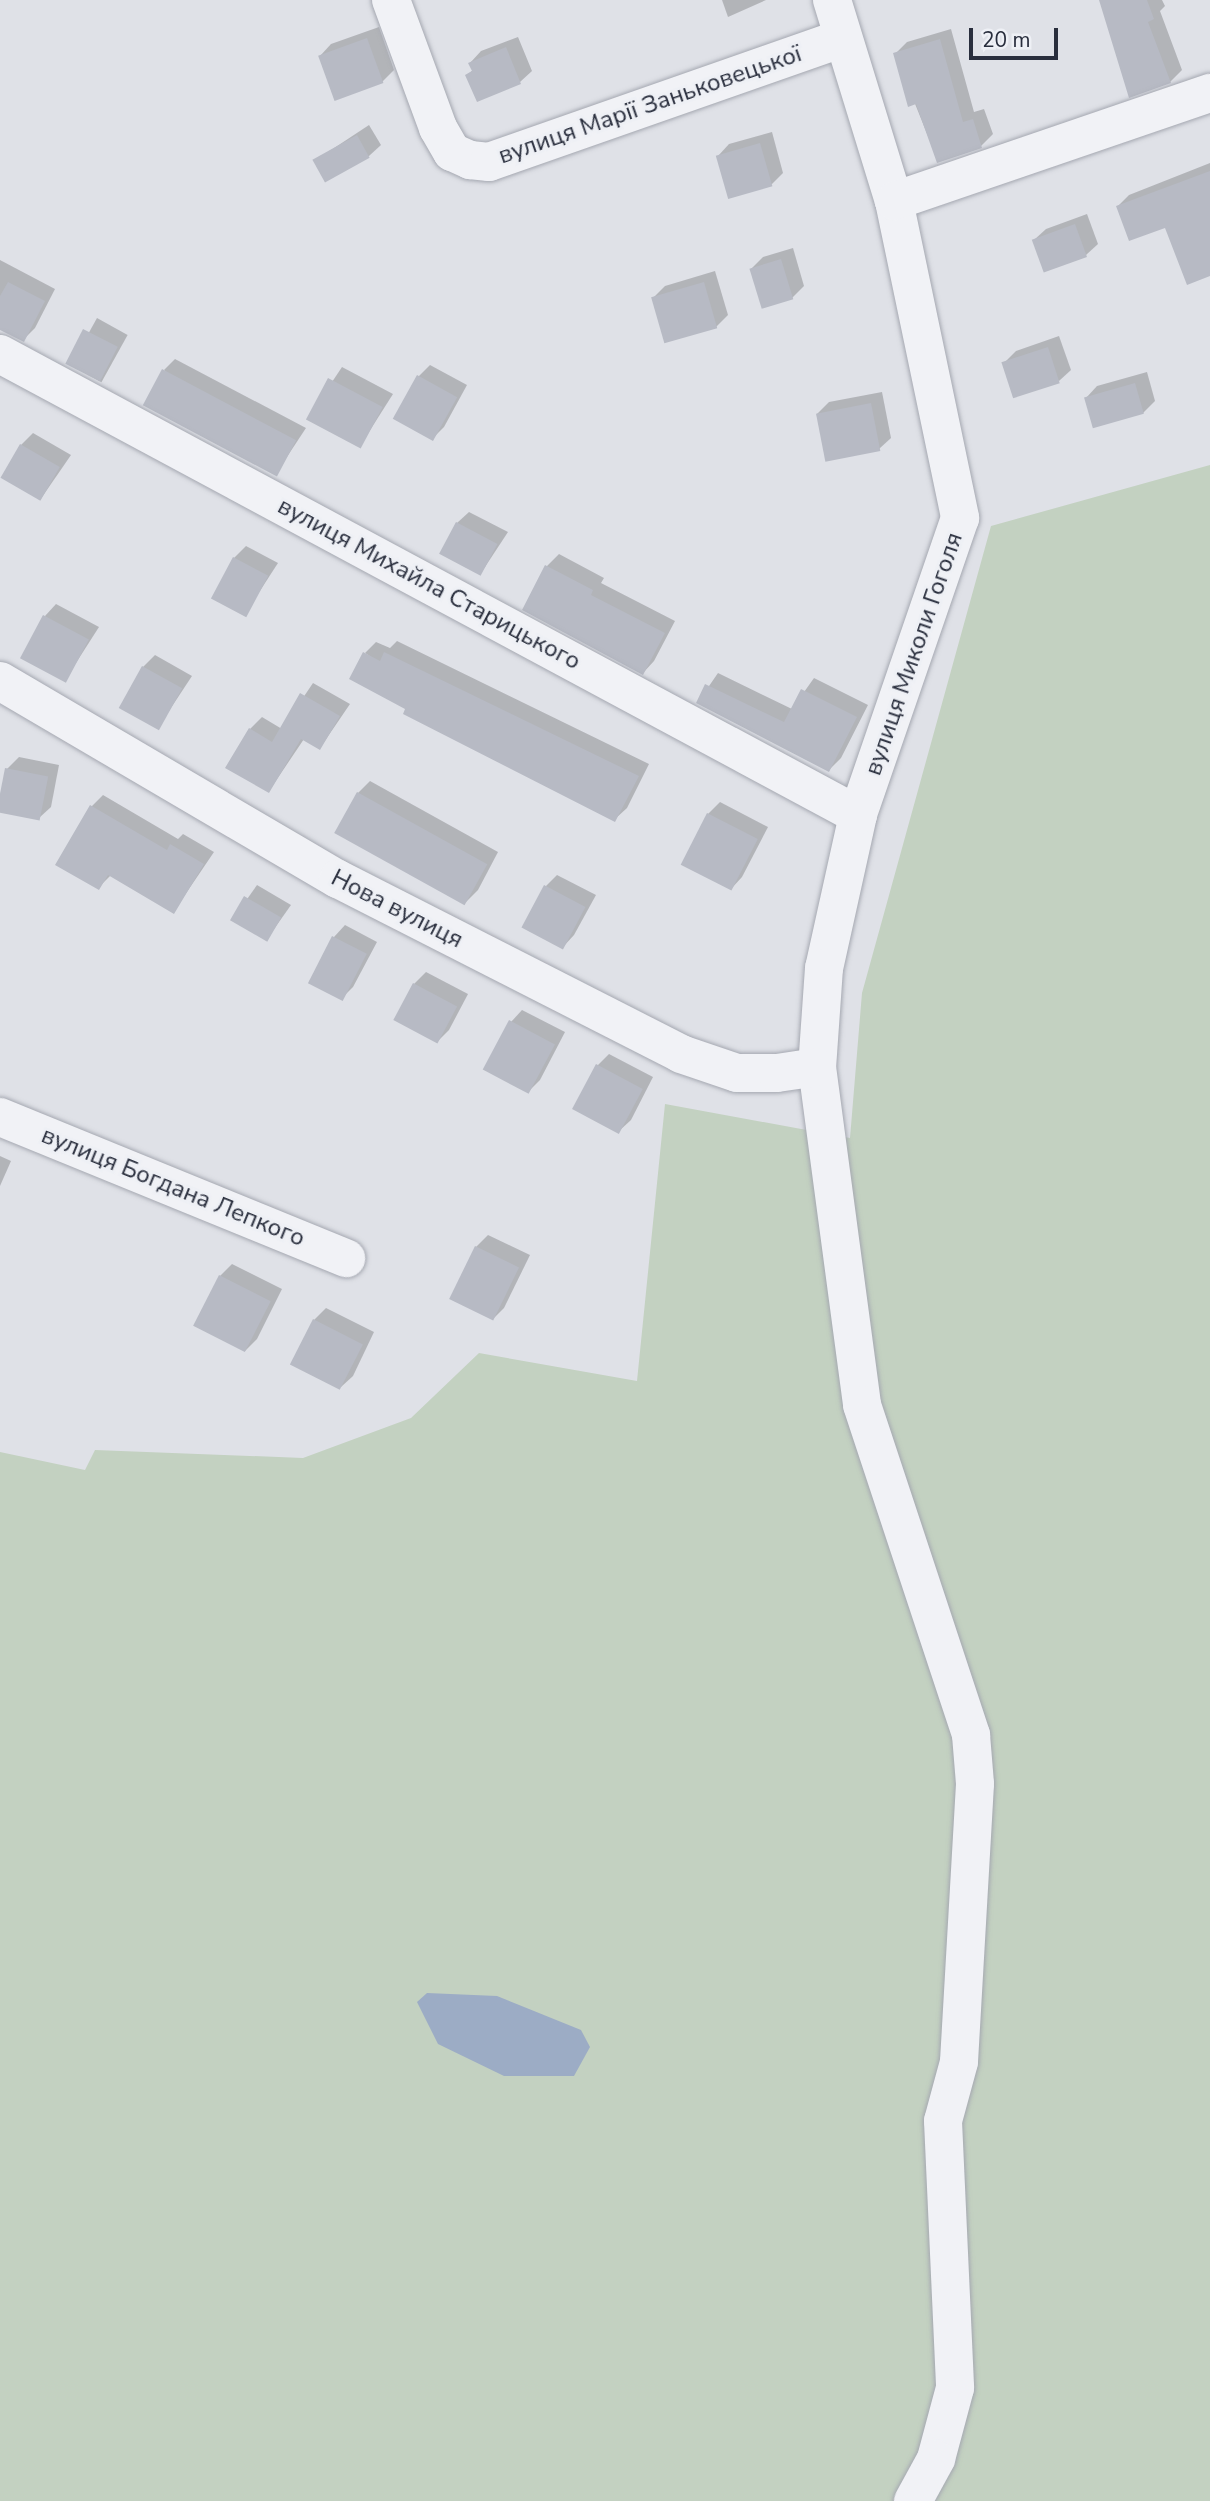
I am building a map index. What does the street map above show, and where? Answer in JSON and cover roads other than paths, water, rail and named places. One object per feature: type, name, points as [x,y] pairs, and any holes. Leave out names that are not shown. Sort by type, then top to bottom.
[{"type":"street","name":"вулиця Марії Заньковецької","points":[[391,0],[438,128],[452,152],[470,160],[489,162],[843,38]]},
{"type":"street","name":"вулиця Миколи Гоголя","points":[[832,0],[894,201],[960,518],[858,815],[824,968],[817,1067],[862,1405],[971,1735],[975,1784],[959,2062],[943,2120],[955,2388],[936,2459],[914,2501]]},
{"type":"street","points":[[894,201],[1210,93]]},
{"type":"street","name":"вулиця Михайла Старицького","points":[[0,354],[858,815]]},
{"type":"street","name":"Нова вулиця","points":[[0,681],[338,879],[681,1055],[737,1073],[777,1073],[817,1067]]},
{"type":"street","name":"вулиця Богдана Лепкого","points":[[0,1117],[346,1258]]},
{"type":"water","points":[[427,1993],[497,1996],[581,2030],[590,2047],[574,2076],[504,2076],[438,2044],[417,2002]]}]
